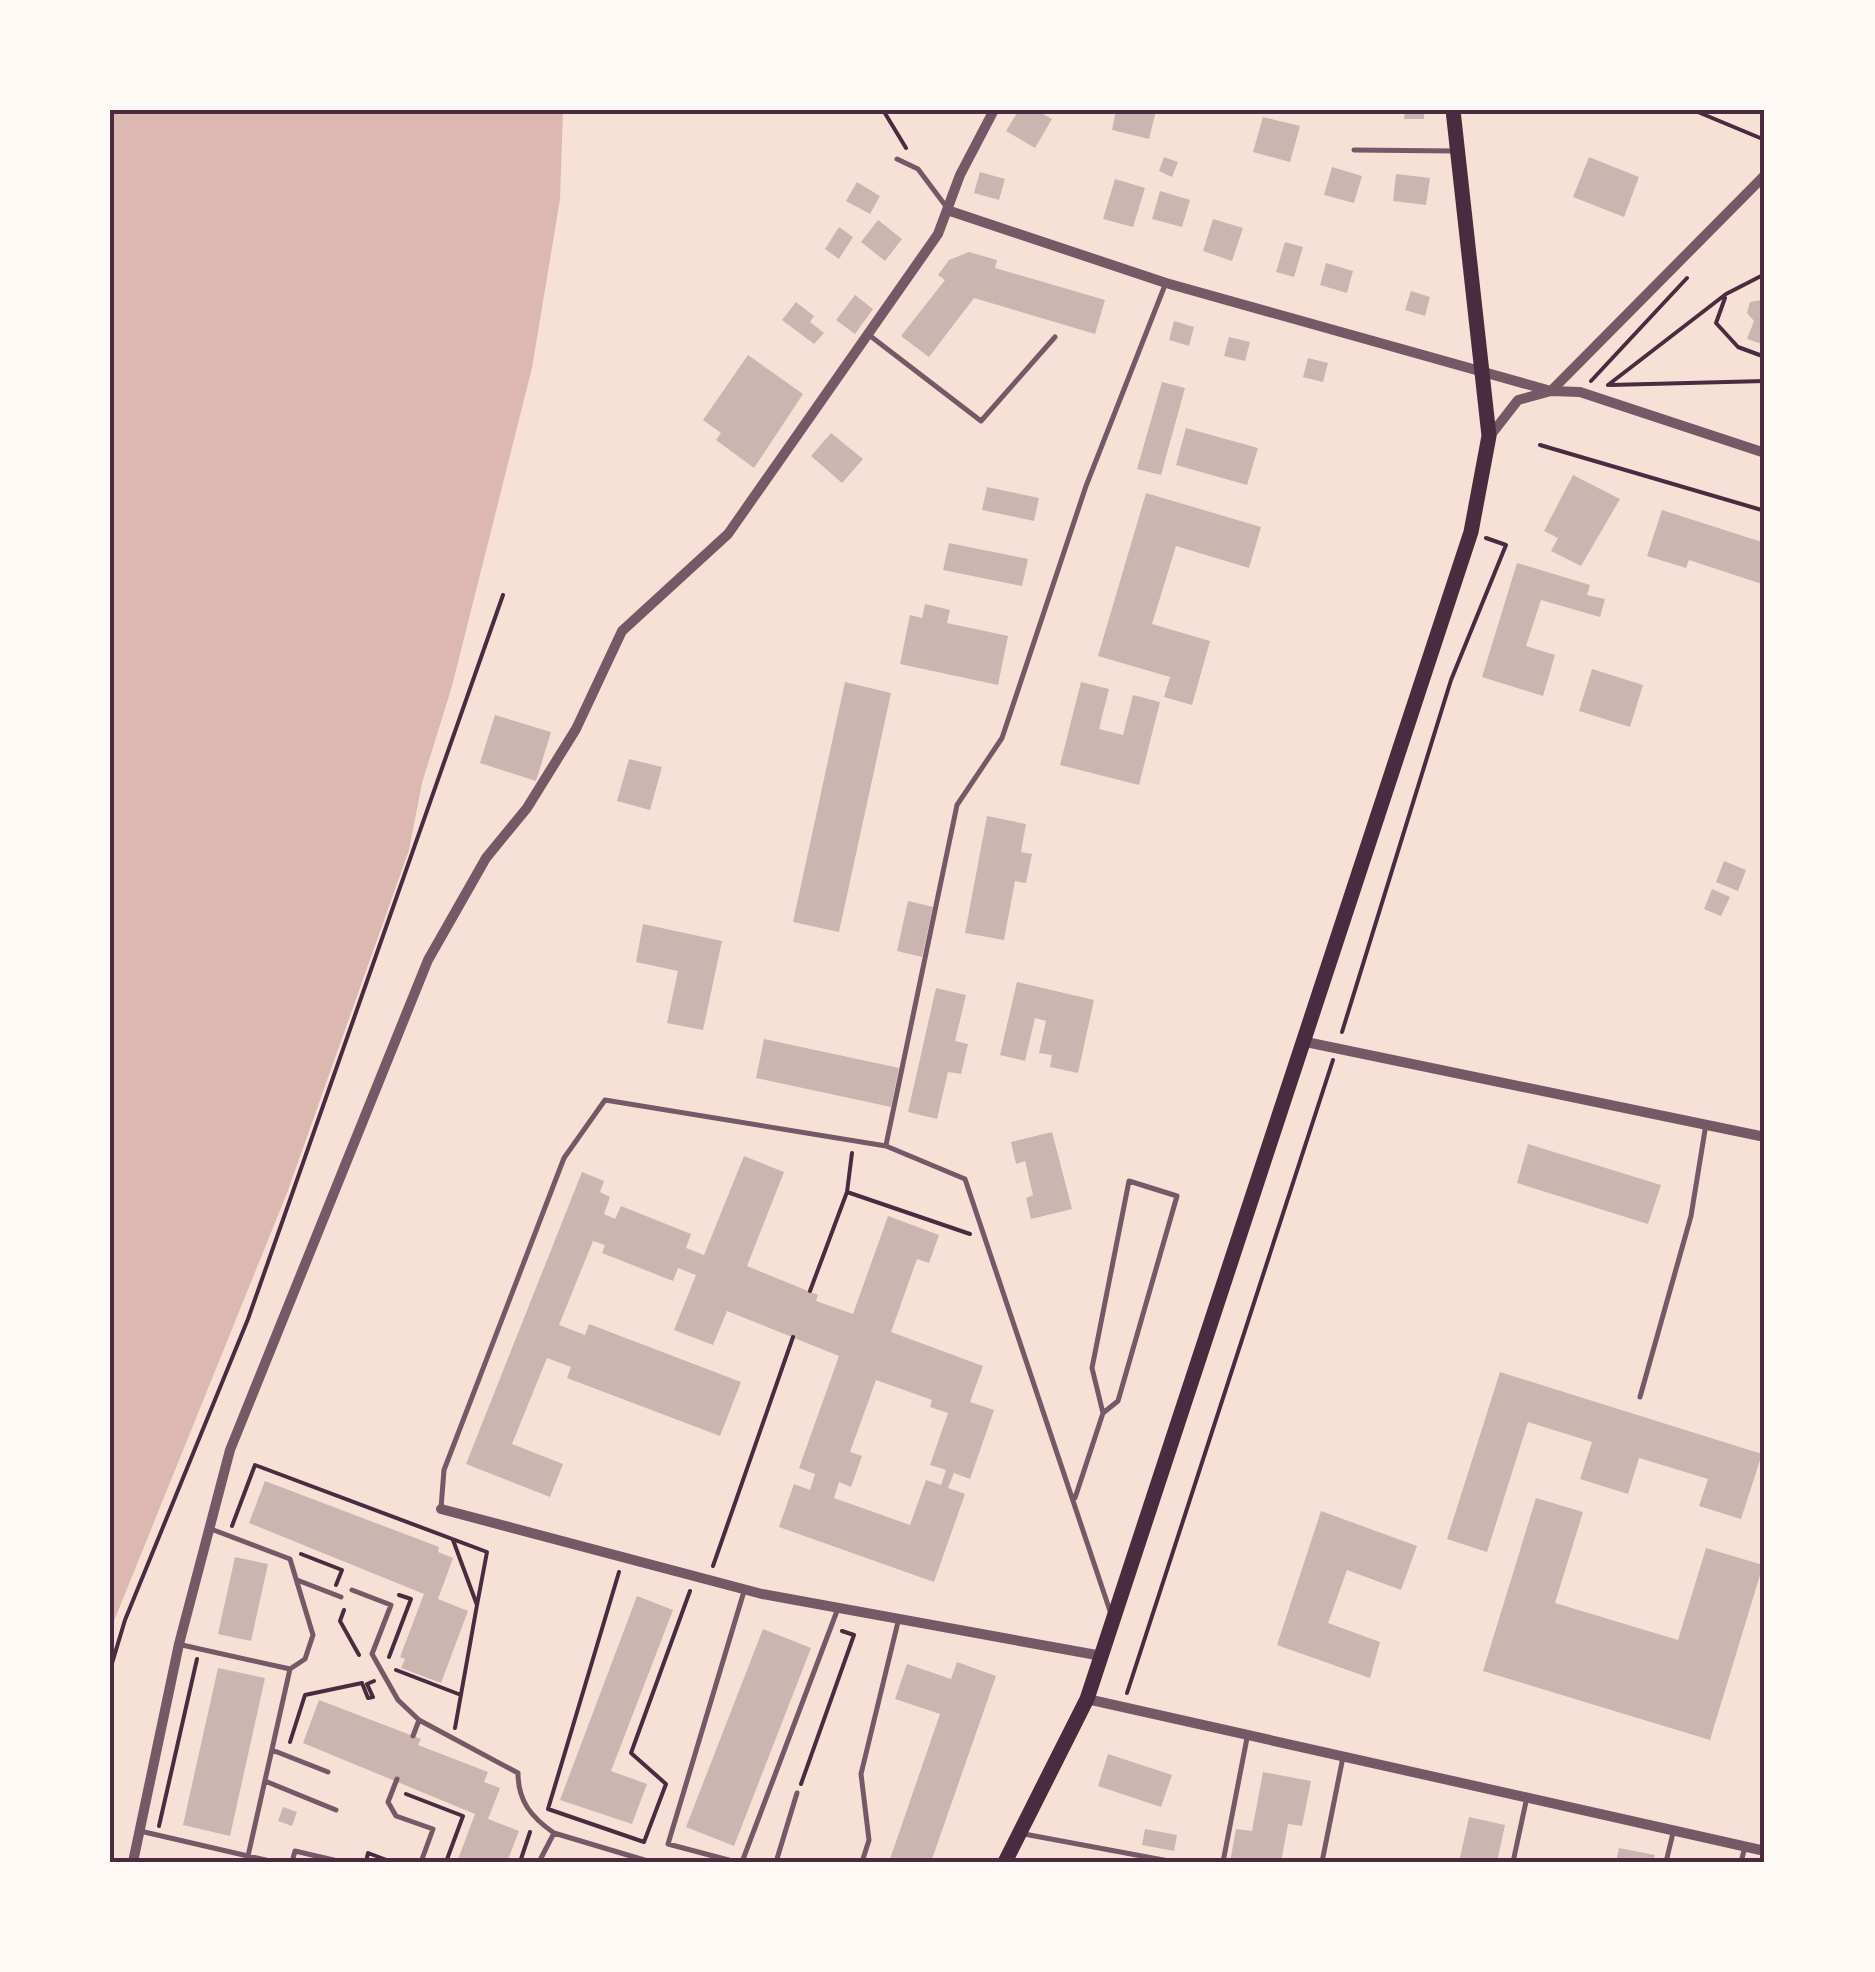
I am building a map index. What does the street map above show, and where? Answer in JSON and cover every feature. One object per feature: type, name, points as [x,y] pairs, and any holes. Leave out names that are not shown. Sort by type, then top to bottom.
[{"type":"main road","points":[[1005,1862],[1088,1699],[1470,532],[1489,436],[1453,110]]},
{"type":"street","points":[[133,1862],[179,1644],[230,1450],[274,1335],[450,915],[486,858],[527,808],[576,729],[622,631],[728,534],[869,334],[950,211],[960,175],[994,110]]},
{"type":"street","points":[[1489,436],[1518,400],[1552,391],[1765,175]]},
{"type":"street","points":[[950,211],[1166,282],[1552,391],[1580,392],[1765,453]]},
{"type":"street","points":[[1306,1042],[1765,1136]]},
{"type":"street","points":[[441,1509],[708,1580],[1102,1656]]},
{"type":"street","points":[[1088,1699],[1246,1738],[1343,1754],[1765,1852]]},
{"type":"lane","points":[[1354,150],[1458,151]]},
{"type":"lane","points":[[897,159],[918,169],[950,211]]},
{"type":"lane","points":[[886,1146],[957,805],[1002,738],[1086,486],[1166,282]]},
{"type":"lane","points":[[869,334],[981,421],[1055,337]]},
{"type":"lane","points":[[441,1509],[444,1470],[564,1158],[605,1100],[886,1146],[965,1179],[1114,1622]]},
{"type":"lane","points":[[1640,1397],[1692,1216],[1706,1124]]},
{"type":"lane","points":[[1074,1501],[1103,1413],[1092,1368],[1129,1181],[1177,1196],[1118,1401],[1103,1413]]},
{"type":"lane","points":[[179,1644],[290,1669],[306,1660],[313,1635],[290,1559],[208,1528]]},
{"type":"lane","points":[[296,1580],[341,1597]]},
{"type":"lane","points":[[744,1588],[668,1844],[738,1862],[838,1608]]},
{"type":"lane","points":[[352,1590],[391,1604],[372,1654],[398,1700],[419,1720],[518,1772],[518,1794],[536,1821],[554,1833],[651,1862]]},
{"type":"lane","points":[[862,1862],[869,1840],[861,1774],[898,1619]]},
{"type":"lane","points":[[248,1856],[290,1669]]},
{"type":"lane","points":[[413,1736],[419,1720]]},
{"type":"lane","points":[[1223,1862],[1246,1738]]},
{"type":"lane","points":[[272,1750],[328,1772]]},
{"type":"lane","points":[[1322,1862],[1343,1754]]},
{"type":"lane","points":[[397,1779],[388,1802],[396,1816],[433,1829],[421,1862]]},
{"type":"lane","points":[[264,1781],[336,1810]]},
{"type":"lane","points":[[776,1862],[797,1793]]},
{"type":"lane","points":[[1514,1862],[1527,1797]]},
{"type":"lane","points":[[1666,1862],[1673,1830]]},
{"type":"lane","points":[[140,1831],[274,1862]]},
{"type":"lane","points":[[539,1862],[554,1833]]},
{"type":"lane","points":[[1020,1833],[1174,1862]]},
{"type":"lane","points":[[1741,1862],[1744,1847]]},
{"type":"lane","points":[[292,1862],[294,1851],[342,1862]]},
{"type":"path","points":[[884,110],[918,169]]},
{"type":"path","points":[[1693,110],[1765,140]]},
{"type":"path","points":[[1580,392],[1699,265]]},
{"type":"path","points":[[1763,276],[1726,294],[1608,385],[1765,381]]},
{"type":"path","points":[[1726,294],[1716,323],[1738,347],[1765,357]]},
{"type":"path","points":[[1540,444],[1765,511]]},
{"type":"path","points":[[1123,1708],[1452,680],[1506,544],[1470,532]]},
{"type":"path","points":[[110,1670],[125,1620],[248,1320],[503,595]]},
{"type":"path","points":[[810,1292],[847,1192],[854,1143]]},
{"type":"path","points":[[847,1192],[988,1240]]},
{"type":"path","points":[[708,1580],[793,1337]]},
{"type":"path","points":[[228,1536],[255,1464],[487,1552],[454,1738]]},
{"type":"path","points":[[453,1540],[477,1605]]},
{"type":"path","points":[[624,1558],[548,1809],[644,1842],[666,1784],[631,1753],[695,1576]]},
{"type":"path","points":[[797,1793],[854,1635]]},
{"type":"path","points":[[157,1835],[199,1648]]},
{"type":"path","points":[[377,1663],[461,1695]]},
{"type":"path","points":[[286,1756],[304,1695],[362,1683],[368,1698],[373,1697],[370,1682]]},
{"type":"path","points":[[366,1862],[368,1853],[392,1862]]},
{"type":"shaded area","points":[[110,110],[563,110],[560,199],[532,368],[452,686],[422,783],[409,850],[287,1193],[110,1631]]},
{"type":"building","points":[[1019,110],[1036,110],[1052,119],[1035,148],[1006,131]]},
{"type":"building","points":[[1116,110],[1156,111],[1149,139],[1112,130]]},
{"type":"building","points":[[1405,110],[1424,110],[1424,119],[1404,119]]},
{"type":"building","points":[[1263,117],[1300,126],[1290,162],[1253,152]]},
{"type":"building","points":[[1164,157],[1178,162],[1172,177],[1159,171]]},
{"type":"building","points":[[1589,157],[1639,177],[1624,217],[1573,197]]},
{"type":"building","points":[[1332,167],[1362,176],[1354,203],[1324,195]]},
{"type":"building","points":[[980,172],[1005,179],[999,200],[974,193]]},
{"type":"building","points":[[1396,174],[1430,178],[1426,205],[1393,201]]},
{"type":"building","points":[[1115,179],[1145,188],[1133,227],[1103,219]]},
{"type":"building","points":[[857,182],[880,196],[870,214],[846,201]]},
{"type":"building","points":[[1160,191],[1190,200],[1182,227],[1152,219]]},
{"type":"building","points":[[1213,219],[1243,228],[1232,261],[1203,251]]},
{"type":"building","points":[[878,220],[902,239],[885,261],[861,242]]},
{"type":"building","points":[[839,227],[853,237],[839,259],[825,249]]},
{"type":"building","points":[[1285,242],[1303,247],[1294,277],[1276,272]]},
{"type":"building","points":[[969,252],[997,260],[995,268],[1105,300],[1095,334],[974,298],[929,357],[901,336],[945,280],[938,275],[949,260]]},
{"type":"building","points":[[1326,263],[1353,271],[1347,293],[1320,285]]},
{"type":"building","points":[[1765,290],[1765,345],[1747,339],[1754,321],[1747,313],[1750,302],[1761,300]]},
{"type":"building","points":[[1411,291],[1430,297],[1425,316],[1405,310]]},
{"type":"building","points":[[855,295],[873,309],[855,334],[836,320]]},
{"type":"building","points":[[796,302],[814,316],[810,322],[824,333],[814,344],[782,320]]},
{"type":"building","points":[[1174,321],[1194,327],[1189,346],[1169,340]]},
{"type":"building","points":[[1229,337],[1250,342],[1245,361],[1224,356]]},
{"type":"building","points":[[748,355],[803,394],[754,468],[716,440],[721,433],[703,420]]},
{"type":"building","points":[[1308,358],[1328,363],[1323,382],[1303,377]]},
{"type":"building","points":[[1162,382],[1185,388],[1161,475],[1137,469]]},
{"type":"building","points":[[1186,428],[1258,448],[1247,485],[1176,465]]},
{"type":"building","points":[[831,433],[863,459],[842,483],[811,456]]},
{"type":"building","points":[[1573,475],[1620,499],[1581,566],[1551,551],[1558,538],[1544,531]]},
{"type":"building","points":[[987,487],[1039,498],[1034,521],[982,510]]},
{"type":"building","points":[[1146,493],[1261,527],[1249,568],[1176,546],[1152,624],[1210,641],[1192,705],[1164,697],[1170,677],[1098,656]]},
{"type":"building","points":[[1662,510],[1765,543],[1765,585],[1689,560],[1686,568],[1647,556]]},
{"type":"building","points":[[949,543],[1028,559],[1022,586],[943,570]]},
{"type":"building","points":[[1517,563],[1590,585],[1587,595],[1605,599],[1600,617],[1541,600],[1526,646],[1555,655],[1543,696],[1482,677]]},
{"type":"building","points":[[925,604],[950,610],[947,623],[1008,636],[998,685],[900,664],[910,615],[922,618]]},
{"type":"building","points":[[1592,669],[1643,685],[1630,727],[1579,711]]},
{"type":"building","points":[[845,682],[891,693],[839,932],[793,922]]},
{"type":"building","points":[[1081,682],[1109,689],[1099,729],[1123,735],[1133,695],[1160,702],[1139,785],[1060,765]]},
{"type":"building","points":[[495,715],[551,732],[536,781],[480,763]]},
{"type":"building","points":[[629,759],[662,767],[650,810],[617,801]]},
{"type":"building","points":[[987,816],[1026,824],[1021,852],[1032,854],[1026,883],[1015,881],[1004,940],[965,933]]},
{"type":"building","points":[[1724,861],[1746,870],[1738,891],[1716,882]]},
{"type":"building","points":[[1712,889],[1730,897],[1721,916],[1704,909]]},
{"type":"building","points":[[908,901],[933,907],[922,957],[897,951]]},
{"type":"building","points":[[643,924],[722,941],[703,1030],[667,1023],[678,971],[636,962]]},
{"type":"building","points":[[1017,982],[1094,1000],[1078,1073],[1050,1067],[1052,1055],[1039,1053],[1046,1021],[1035,1018],[1025,1061],[1000,1055]]},
{"type":"building","points":[[936,988],[966,995],[955,1041],[968,1044],[961,1074],[948,1072],[937,1119],[908,1112]]},
{"type":"building","points":[[764,1039],[899,1068],[891,1107],[756,1078]]},
{"type":"building","points":[[1052,1132],[1072,1209],[1031,1219],[1026,1198],[1033,1195],[1025,1161],[1016,1164],[1011,1142]]},
{"type":"building","points":[[1528,1144],[1661,1185],[1648,1224],[1517,1183]]},
{"type":"building","points":[[744,1156],[784,1172],[747,1266],[818,1295],[816,1301],[853,1314],[888,1216],[939,1235],[929,1263],[917,1259],[891,1332],[983,1366],[970,1402],[994,1410],[970,1479],[954,1473],[948,1488],[965,1494],[934,1582],[779,1527],[794,1484],[810,1490],[815,1474],[799,1468],[839,1356],[727,1311],[713,1345],[674,1330],[696,1275],[678,1268],[673,1281],[602,1253],[605,1245],[593,1241],[559,1325],[585,1335],[589,1324],[741,1382],[720,1436],[567,1378],[571,1367],[547,1358],[512,1444],[563,1464],[550,1497],[466,1464],[582,1172],[604,1181],[600,1192],[610,1197],[604,1214],[615,1219],[621,1206],[691,1234],[686,1248],[704,1255]],"holes":[[[876,1380],[932,1400],[930,1407],[948,1413],[930,1465],[946,1470],[941,1485],[926,1480],[910,1525],[834,1498],[839,1482],[851,1487],[862,1456],[850,1452]]]},
{"type":"building","points":[[1500,1372],[1762,1454],[1741,1519],[1699,1506],[1708,1479],[1639,1458],[1628,1494],[1580,1479],[1592,1442],[1528,1422],[1487,1552],[1447,1539]]},
{"type":"building","points":[[265,1481],[439,1547],[438,1552],[453,1558],[438,1599],[468,1611],[441,1683],[401,1668],[405,1659],[400,1657],[424,1594],[249,1523]]},
{"type":"building","points":[[1536,1498],[1583,1512],[1555,1603],[1678,1640],[1706,1548],[1763,1565],[1710,1740],[1483,1671]]},
{"type":"building","points":[[1321,1511],[1417,1546],[1401,1590],[1347,1570],[1328,1623],[1380,1642],[1370,1678],[1277,1645]]},
{"type":"building","points":[[235,1557],[268,1564],[251,1641],[218,1634]]},
{"type":"building","points":[[637,1596],[673,1610],[611,1771],[647,1784],[632,1824],[560,1800]]},
{"type":"building","points":[[763,1629],[811,1648],[734,1846],[686,1827]]},
{"type":"building","points":[[957,1662],[996,1676],[931,1862],[889,1862],[940,1714],[895,1699],[907,1664],[951,1679]]},
{"type":"building","points":[[218,1668],[265,1678],[230,1836],[183,1825]]},
{"type":"building","points":[[319,1700],[421,1739],[418,1745],[488,1772],[484,1782],[500,1788],[488,1819],[519,1831],[507,1862],[457,1862],[475,1814],[303,1743]]},
{"type":"building","points":[[1108,1754],[1172,1775],[1161,1807],[1098,1786]]},
{"type":"building","points":[[1263,1772],[1311,1781],[1302,1826],[1288,1824],[1281,1862],[1230,1862],[1236,1829],[1252,1831]]},
{"type":"building","points":[[283,1807],[297,1812],[292,1826],[278,1821]]},
{"type":"building","points":[[1469,1817],[1505,1825],[1497,1862],[1459,1862]]},
{"type":"building","points":[[1145,1829],[1177,1835],[1174,1851],[1142,1845]]},
{"type":"building","points":[[1619,1848],[1655,1855],[1653,1862],[1616,1862]]}]
